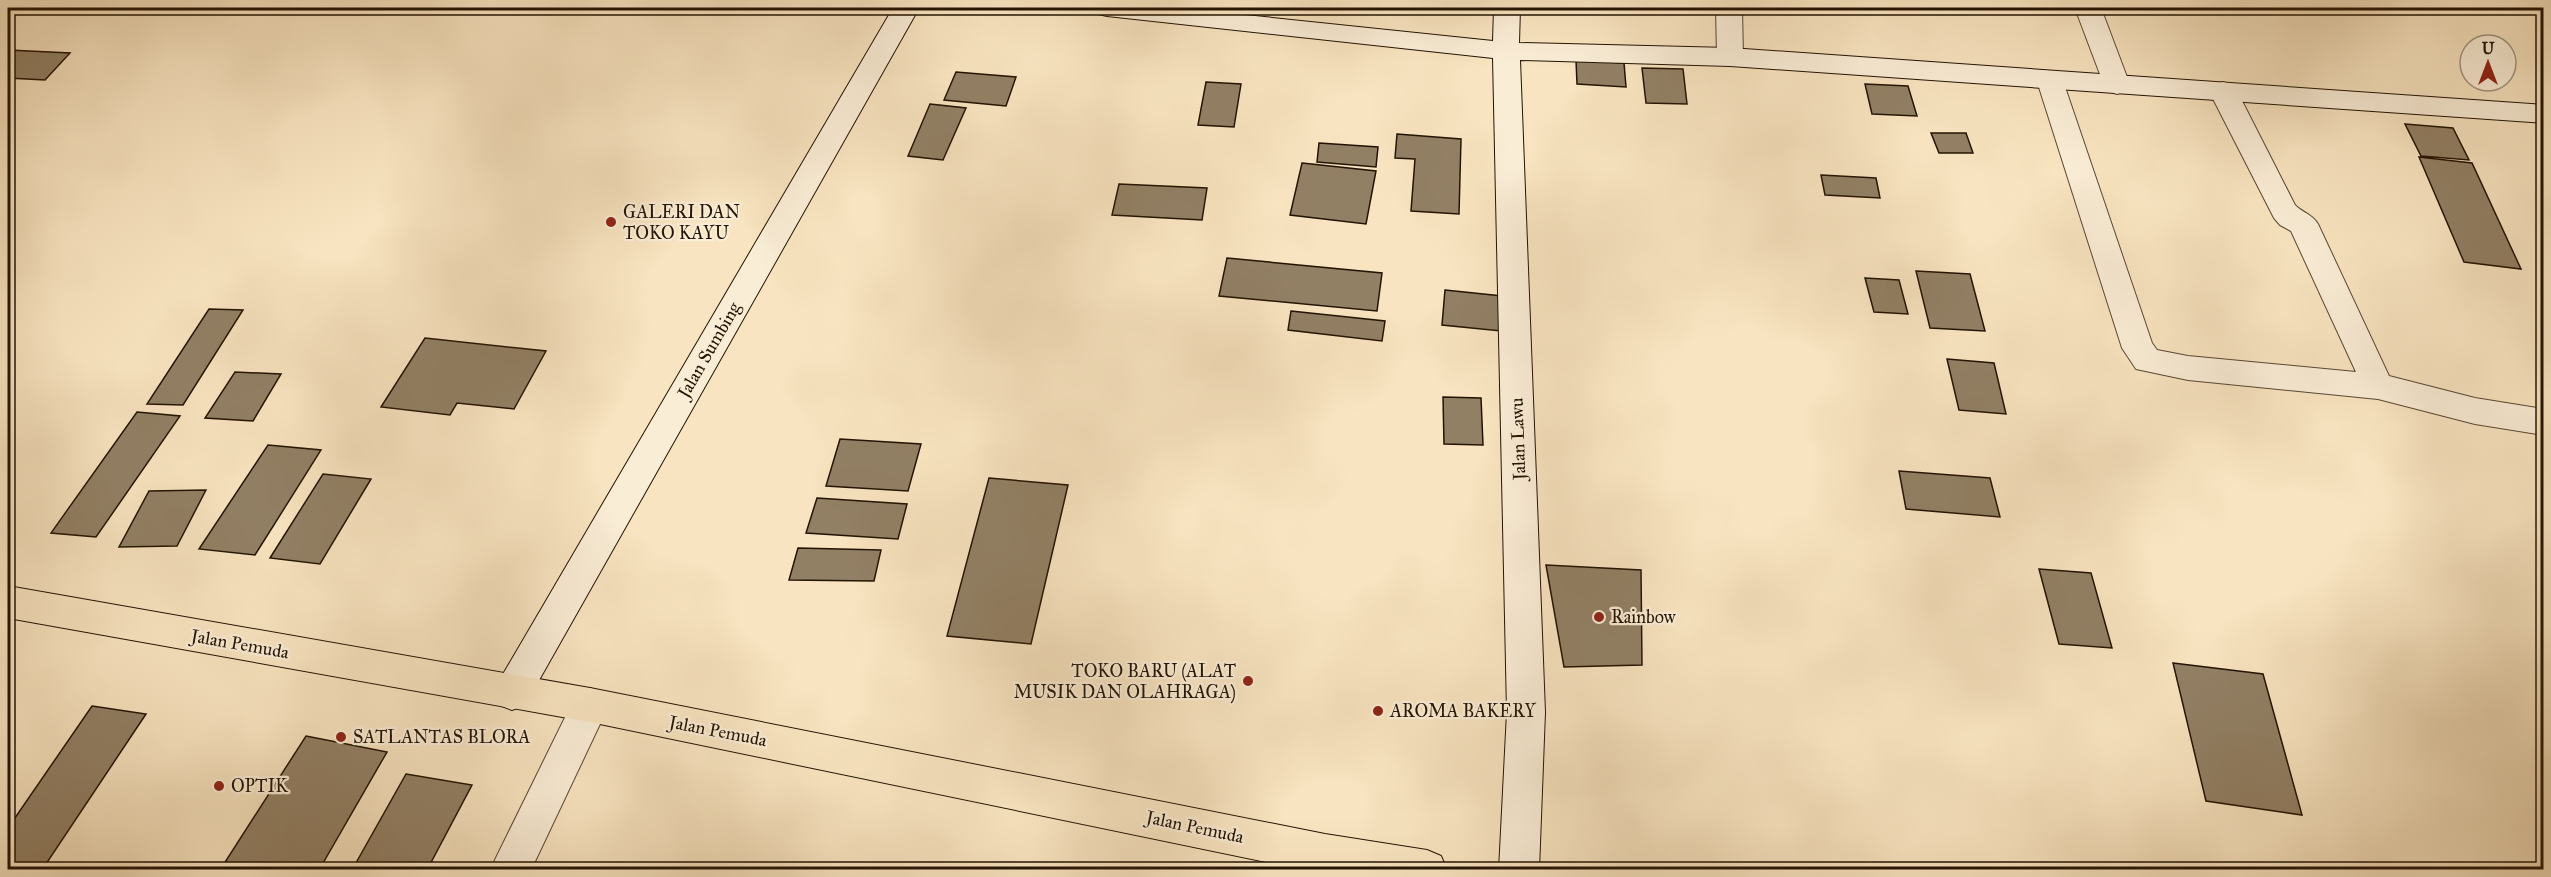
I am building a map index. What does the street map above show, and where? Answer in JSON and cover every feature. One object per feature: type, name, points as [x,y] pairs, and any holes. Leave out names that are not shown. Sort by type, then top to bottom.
[{"type":"main road","name":"Jalan Pemuda","points":[[8,602],[590,705],[1325,854],[1427,870]]},
{"type":"street","name":"Jalan Sumbing","points":[[512,693],[906,8]]},
{"type":"street","points":[[1107,8],[1506,51],[1717,57],[2544,114]]},
{"type":"street","name":"Jalan Lawu","points":[[1507,8],[1506,51],[1526,712],[1519,870]]},
{"type":"street","points":[[1717,57],[1729,8]]},
{"type":"street","points":[[2088,8],[2117,85]]},
{"type":"street","points":[[2050,81],[2138,348],[2147,360],[2188,368],[2378,386],[2475,411],[2544,422]]},
{"type":"street","points":[[2223,91],[2284,211],[2290,218],[2303,224],[2378,386]]},
{"type":"street","points":[[510,870],[590,705]]},
{"type":"building","points":[[8,50],[70,53],[45,80],[8,78]]},
{"type":"building","points":[[1576,60],[1624,63],[1626,87],[1577,84]]},
{"type":"building","points":[[1642,68],[1683,69],[1687,104],[1646,103]]},
{"type":"building","points":[[956,72],[1016,77],[1006,106],[944,100]]},
{"type":"building","points":[[1206,82],[1241,84],[1234,127],[1198,125]]},
{"type":"building","points":[[1865,84],[1908,86],[1917,116],[1872,114]]},
{"type":"building","points":[[930,104],[966,108],[943,160],[908,156]]},
{"type":"building","points":[[2405,124],[2453,128],[2469,160],[2421,156]]},
{"type":"building","points":[[1931,133],[1966,133],[1973,153],[1939,153]]},
{"type":"building","points":[[1397,134],[1461,139],[1459,214],[1411,211],[1415,159],[1395,158]]},
{"type":"building","points":[[1319,143],[1378,147],[1376,167],[1317,162]]},
{"type":"building","points":[[2419,157],[2472,163],[2521,269],[2464,262]]},
{"type":"building","points":[[1302,163],[1376,171],[1366,224],[1290,215]]},
{"type":"building","points":[[1821,175],[1876,178],[1880,198],[1825,195]]},
{"type":"building","points":[[1119,184],[1207,188],[1202,220],[1112,215]]},
{"type":"building","points":[[1227,258],[1382,273],[1377,311],[1219,296]]},
{"type":"building","points":[[1916,271],[1970,274],[1985,331],[1930,328]]},
{"type":"building","points":[[1865,278],[1899,280],[1908,314],[1874,312]]},
{"type":"building","points":[[1445,290],[1502,296],[1501,331],[1442,325]]},
{"type":"building","points":[[209,309],[243,310],[183,405],[147,404]]},
{"type":"building","points":[[1291,311],[1385,321],[1382,341],[1288,330]]},
{"type":"building","points":[[425,338],[546,351],[514,409],[457,403],[450,415],[381,407]]},
{"type":"building","points":[[1947,359],[1994,363],[2006,414],[1959,410]]},
{"type":"building","points":[[235,372],[281,374],[253,421],[205,418]]},
{"type":"building","points":[[1443,397],[1481,398],[1483,445],[1444,444]]},
{"type":"building","points":[[137,412],[180,416],[96,537],[51,533]]},
{"type":"building","points":[[840,439],[921,444],[908,491],[826,486]]},
{"type":"building","points":[[268,445],[321,450],[255,555],[199,549]]},
{"type":"building","points":[[1899,471],[1990,478],[2000,517],[1906,509]]},
{"type":"building","points":[[323,474],[371,479],[320,564],[270,558]]},
{"type":"building","points":[[989,478],[1068,485],[1031,644],[947,636]]},
{"type":"building","points":[[206,490],[177,546],[119,547],[149,491]]},
{"type":"building","points":[[817,498],[907,504],[898,539],[806,533]]},
{"type":"building","points":[[798,548],[881,550],[874,581],[789,580]]},
{"type":"building","name":"Rainbow","points":[[1546,565],[1641,570],[1642,665],[1564,667]]},
{"type":"building","points":[[2039,569],[2091,573],[2112,648],[2059,644]]},
{"type":"building","points":[[2173,663],[2263,674],[2302,815],[2206,801]]},
{"type":"building","points":[[92,706],[146,714],[42,870],[8,870],[8,828]]},
{"type":"building","points":[[306,736],[387,752],[319,870],[220,870]]},
{"type":"building","points":[[406,774],[472,785],[427,870],[352,870]]},
{"type":"place","name":"GALERI DAN TOKO KAYU","points":[[611,222]]},
{"type":"place","name":"Rainbow","points":[[1599,617]]},
{"type":"place","name":"TOKO BARU (ALAT MUSIK DAN OLAHRAGA)","points":[[1248,681]]},
{"type":"place","name":"AROMA BAKERY","points":[[1378,711]]},
{"type":"place","name":"SATLANTAS BLORA","points":[[341,737]]},
{"type":"place","name":"OPTIK","points":[[219,786]]}]
